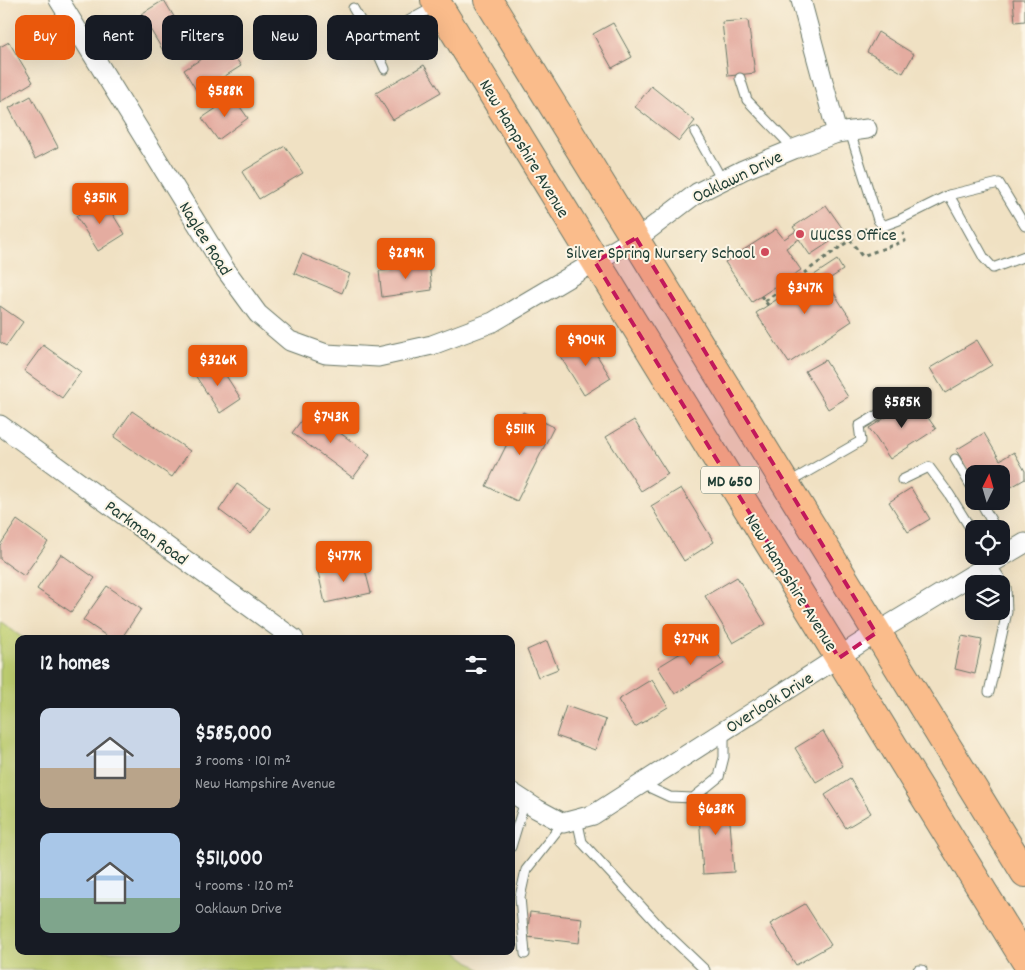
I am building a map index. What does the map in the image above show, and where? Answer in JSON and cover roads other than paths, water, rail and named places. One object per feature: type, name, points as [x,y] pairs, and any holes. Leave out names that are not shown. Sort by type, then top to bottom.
[{"type":"main road","name":"MD 650","points":[[488,0],[636,238],[1025,874]]},
{"type":"main road","name":"New Hampshire Avenue","points":[[437,3],[1025,960]]},
{"type":"street","name":"Naglee Road","points":[[59,0],[225,269],[258,314],[290,341],[326,354],[378,357],[432,345]]},
{"type":"street","points":[[801,0],[851,131]]},
{"type":"street","name":"Oaklawn Drive","points":[[432,345],[493,322],[636,238],[697,193],[722,180],[794,149],[851,131]]},
{"type":"street","name":"Parkman Road","points":[[0,425],[289,635]]},
{"type":"street","name":"Overlook Drive","points":[[570,821],[593,816],[980,565]]},
{"type":"street","points":[[518,796],[570,821]]},
{"type":"lane","points":[[416,15],[437,3]]},
{"type":"lane","points":[[353,8],[357,15]]},
{"type":"lane","points":[[381,60],[385,69]]},
{"type":"lane","points":[[740,78],[747,100],[794,149]]},
{"type":"lane","points":[[851,131],[878,220],[883,226],[949,195],[1000,183],[1025,226]]},
{"type":"lane","points":[[695,132],[722,180]]},
{"type":"lane","points":[[949,195],[984,258],[993,268],[1025,256]]},
{"type":"lane","points":[[786,484],[860,441],[859,426],[907,397]]},
{"type":"lane","points":[[955,459],[965,476]]},
{"type":"lane","points":[[902,480],[928,467],[965,521]]},
{"type":"lane","points":[[989,692],[1007,612],[1006,586],[991,565]]},
{"type":"lane","points":[[642,784],[670,797],[693,798],[719,776],[724,757],[724,730]]},
{"type":"lane","points":[[515,818],[518,796]]},
{"type":"lane","points":[[525,954],[520,897],[526,870],[570,821],[582,842],[662,929],[705,970]]},
{"type":"place","name":"UUCSS Office","points":[[800,234]]},
{"type":"place","name":"Silver Spring Nursery School","points":[[765,252]]}]
